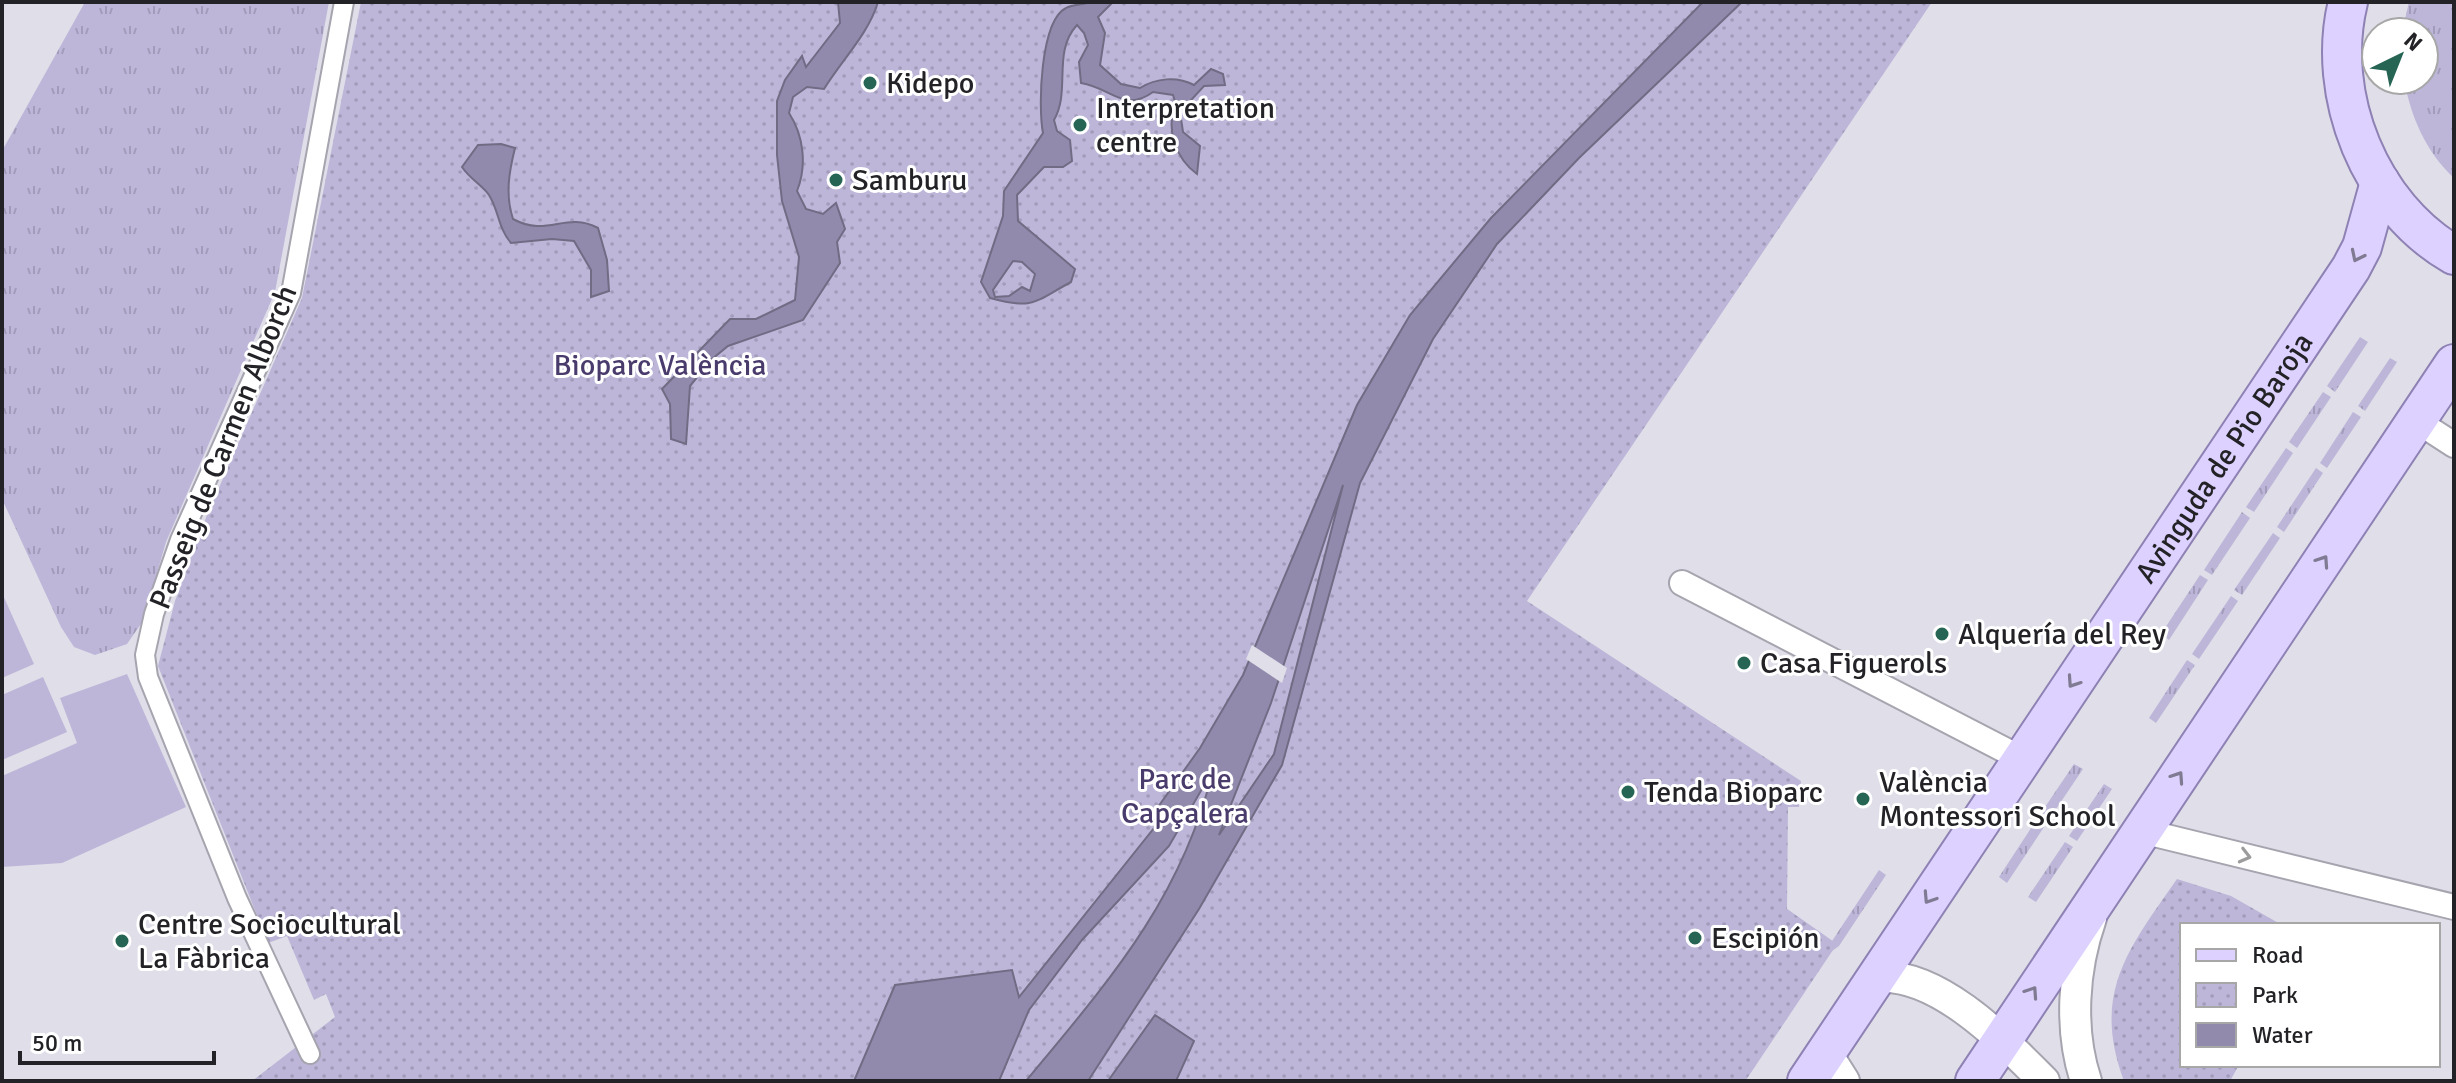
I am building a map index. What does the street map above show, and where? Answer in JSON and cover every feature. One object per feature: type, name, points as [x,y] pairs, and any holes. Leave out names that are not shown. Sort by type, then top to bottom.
[{"type":"main road","points":[[2348,2],[2342,43],[2343,80],[2362,149],[2380,182],[2413,223],[2454,255]]},
{"type":"main road","name":"Avinguda de Pio Baroja","points":[[1807,1081],[1837,1064],[1877,977],[2351,268],[2362,247],[2380,182]]},
{"type":"main road","points":[[1975,1081],[2454,364]]},
{"type":"street","name":"Passeig de Carmen Alborch","points":[[310,1054],[237,898],[148,677],[145,655],[154,614],[180,540],[291,293],[344,2]]},
{"type":"street","points":[[2417,421],[2454,445]]},
{"type":"street","points":[[1682,583],[2022,759]]},
{"type":"street","points":[[2142,831],[2454,907]]},
{"type":"street","points":[[2086,1081],[2077,1041],[2076,997],[2087,927],[2098,895]]},
{"type":"street","points":[[1877,977],[1892,975],[1919,983],[2002,1039],[2044,1081]]},
{"type":"green space","points":[[85,2],[329,2],[275,292],[166,542],[143,621],[127,644],[95,655],[74,647],[61,627],[2,499],[2,151]]},
{"type":"green space","points":[[361,2],[1932,2],[1527,601],[1801,781],[1799,807],[1788,807],[1787,909],[1837,944],[1746,1080],[252,1081],[335,1017],[326,994],[314,1000],[287,936],[268,943],[158,666],[175,601],[207,515],[302,298]]},
{"type":"green space","points":[[2409,2],[2454,2],[2454,178],[2428,145],[2408,96],[2440,96],[2440,16],[2406,16]]},
{"type":"green space","points":[[2360,337],[2368,342],[2335,392],[2327,386]]},
{"type":"green space","points":[[2390,358],[2397,362],[2365,411],[2358,406]]},
{"type":"green space","points":[[2323,392],[2331,397],[2297,448],[2289,442]]},
{"type":"green space","points":[[2353,412],[2361,417],[2327,468],[2320,463]]},
{"type":"green space","points":[[2286,448],[2293,453],[2254,512],[2246,507]]},
{"type":"green space","points":[[2316,468],[2323,473],[2284,532],[2277,527]]},
{"type":"green space","points":[[2242,512],[2250,518],[2212,575],[2204,570]]},
{"type":"green space","points":[[2273,533],[2280,538],[2242,595],[2234,590]]},
{"type":"green space","points":[[2200,575],[2208,580],[2169,640],[2161,634]]},
{"type":"green space","points":[[2,593],[34,664],[2,678]]},
{"type":"green space","points":[[2231,596],[2238,601],[2199,659],[2192,654]]},
{"type":"green space","points":[[2187,660],[2195,665],[2156,723],[2149,718]]},
{"type":"green space","points":[[127,674],[186,807],[62,863],[2,867],[2,776],[77,743],[60,698]]},
{"type":"green space","points":[[43,677],[67,732],[2,760],[2,695]]},
{"type":"green space","points":[[2074,764],[2083,769],[2048,821],[2039,816]]},
{"type":"green space","points":[[2104,784],[2112,789],[2077,841],[2069,836]]},
{"type":"green space","points":[[2035,822],[2044,827],[2007,883],[1999,877]]},
{"type":"green space","points":[[2065,842],[2073,847],[2036,902],[2028,897]]},
{"type":"green space","points":[[1879,870],[1886,875],[1839,946],[1832,951],[1787,909],[1832,941]]},
{"type":"green space","points":[[2177,879],[2231,896],[2278,923],[2180,923],[2180,1067],[2238,1067],[2230,1081],[2124,1081],[2115,1050],[2112,1022],[2114,997],[2120,973],[2144,927]]},
{"type":"water","points":[[838,2],[878,2],[862,36],[824,89],[807,87],[793,97],[789,113],[798,131],[802,151],[802,172],[797,191],[806,209],[823,214],[836,203],[845,229],[837,242],[840,263],[803,320],[728,346],[711,360],[690,386],[686,444],[671,439],[670,404],[662,389],[730,319],[756,319],[795,300],[799,257],[782,201],[777,155],[777,101],[785,80],[802,56],[806,67],[840,23]]},
{"type":"water","points":[[1090,2],[1113,2],[1098,17],[1105,33],[1100,65],[1121,84],[1140,88],[1160,80],[1174,79],[1194,85],[1211,69],[1223,74],[1225,85],[1204,86],[1180,112],[1183,132],[1200,146],[1197,174],[1183,160],[1174,142],[1172,123],[1176,105],[1173,95],[1153,92],[1143,98],[1126,100],[1081,83],[1079,62],[1088,45],[1077,25],[1065,47],[1061,97],[1054,120],[1057,131],[1070,140],[1072,161],[1063,167],[1044,167],[1017,195],[1018,221],[1075,269],[1071,282],[1033,302],[1016,303],[990,298],[981,282],[1003,216],[1004,191],[1043,133],[1041,86],[1051,30],[1057,16],[1066,8]],"holes":[[[1013,261],[1022,262],[1035,274],[1030,291],[1022,287],[1009,296],[995,297],[993,290]]]},
{"type":"water","points":[[1703,2],[1742,2],[1579,158],[1497,244],[1433,339],[1360,483],[1282,765],[1199,909],[1088,1081],[1026,1081],[1113,973],[1162,899],[1199,816],[1213,770],[1169,846],[1082,940],[1029,1010],[999,1081],[854,1081],[895,985],[1012,970],[1019,997],[1154,828],[1159,818],[1153,814],[1200,748],[1243,675],[1357,405],[1410,315],[1491,218]],"holes":[[[1343,485],[1274,754],[1219,835],[1271,703]]]},
{"type":"water","points":[[501,144],[515,148],[509,184],[513,219],[536,226],[576,222],[598,228],[607,260],[609,291],[591,297],[591,270],[574,241],[552,239],[511,243],[489,195],[462,167],[478,145]]},
{"type":"water","points":[[1155,1015],[1194,1041],[1176,1081],[1108,1081]]},
{"type":"pier","points":[[1252,645],[1287,668],[1282,683],[1246,659]]},
{"type":"place","name":"Kidepo","points":[[870,83]]},
{"type":"place","name":"Interpretation centre","points":[[1080,125]]},
{"type":"place","name":"Samburu","points":[[836,180]]},
{"type":"place","name":"Alquería del Rey","points":[[1942,634]]},
{"type":"place","name":"Casa Figuerols","points":[[1744,663]]},
{"type":"place","name":"Tenda Bioparc","points":[[1628,792]]},
{"type":"place","name":"València Montessori School","points":[[1863,799]]},
{"type":"place","name":"Escipión","points":[[1695,938]]},
{"type":"place","name":"Centre Sociocultural La Fàbrica","points":[[122,941]]},
{"type":"park label","name":"Bioparc València","points":[[660,365]]},
{"type":"park label","name":"Parc de Capçalera","points":[[1185,796]]}]
